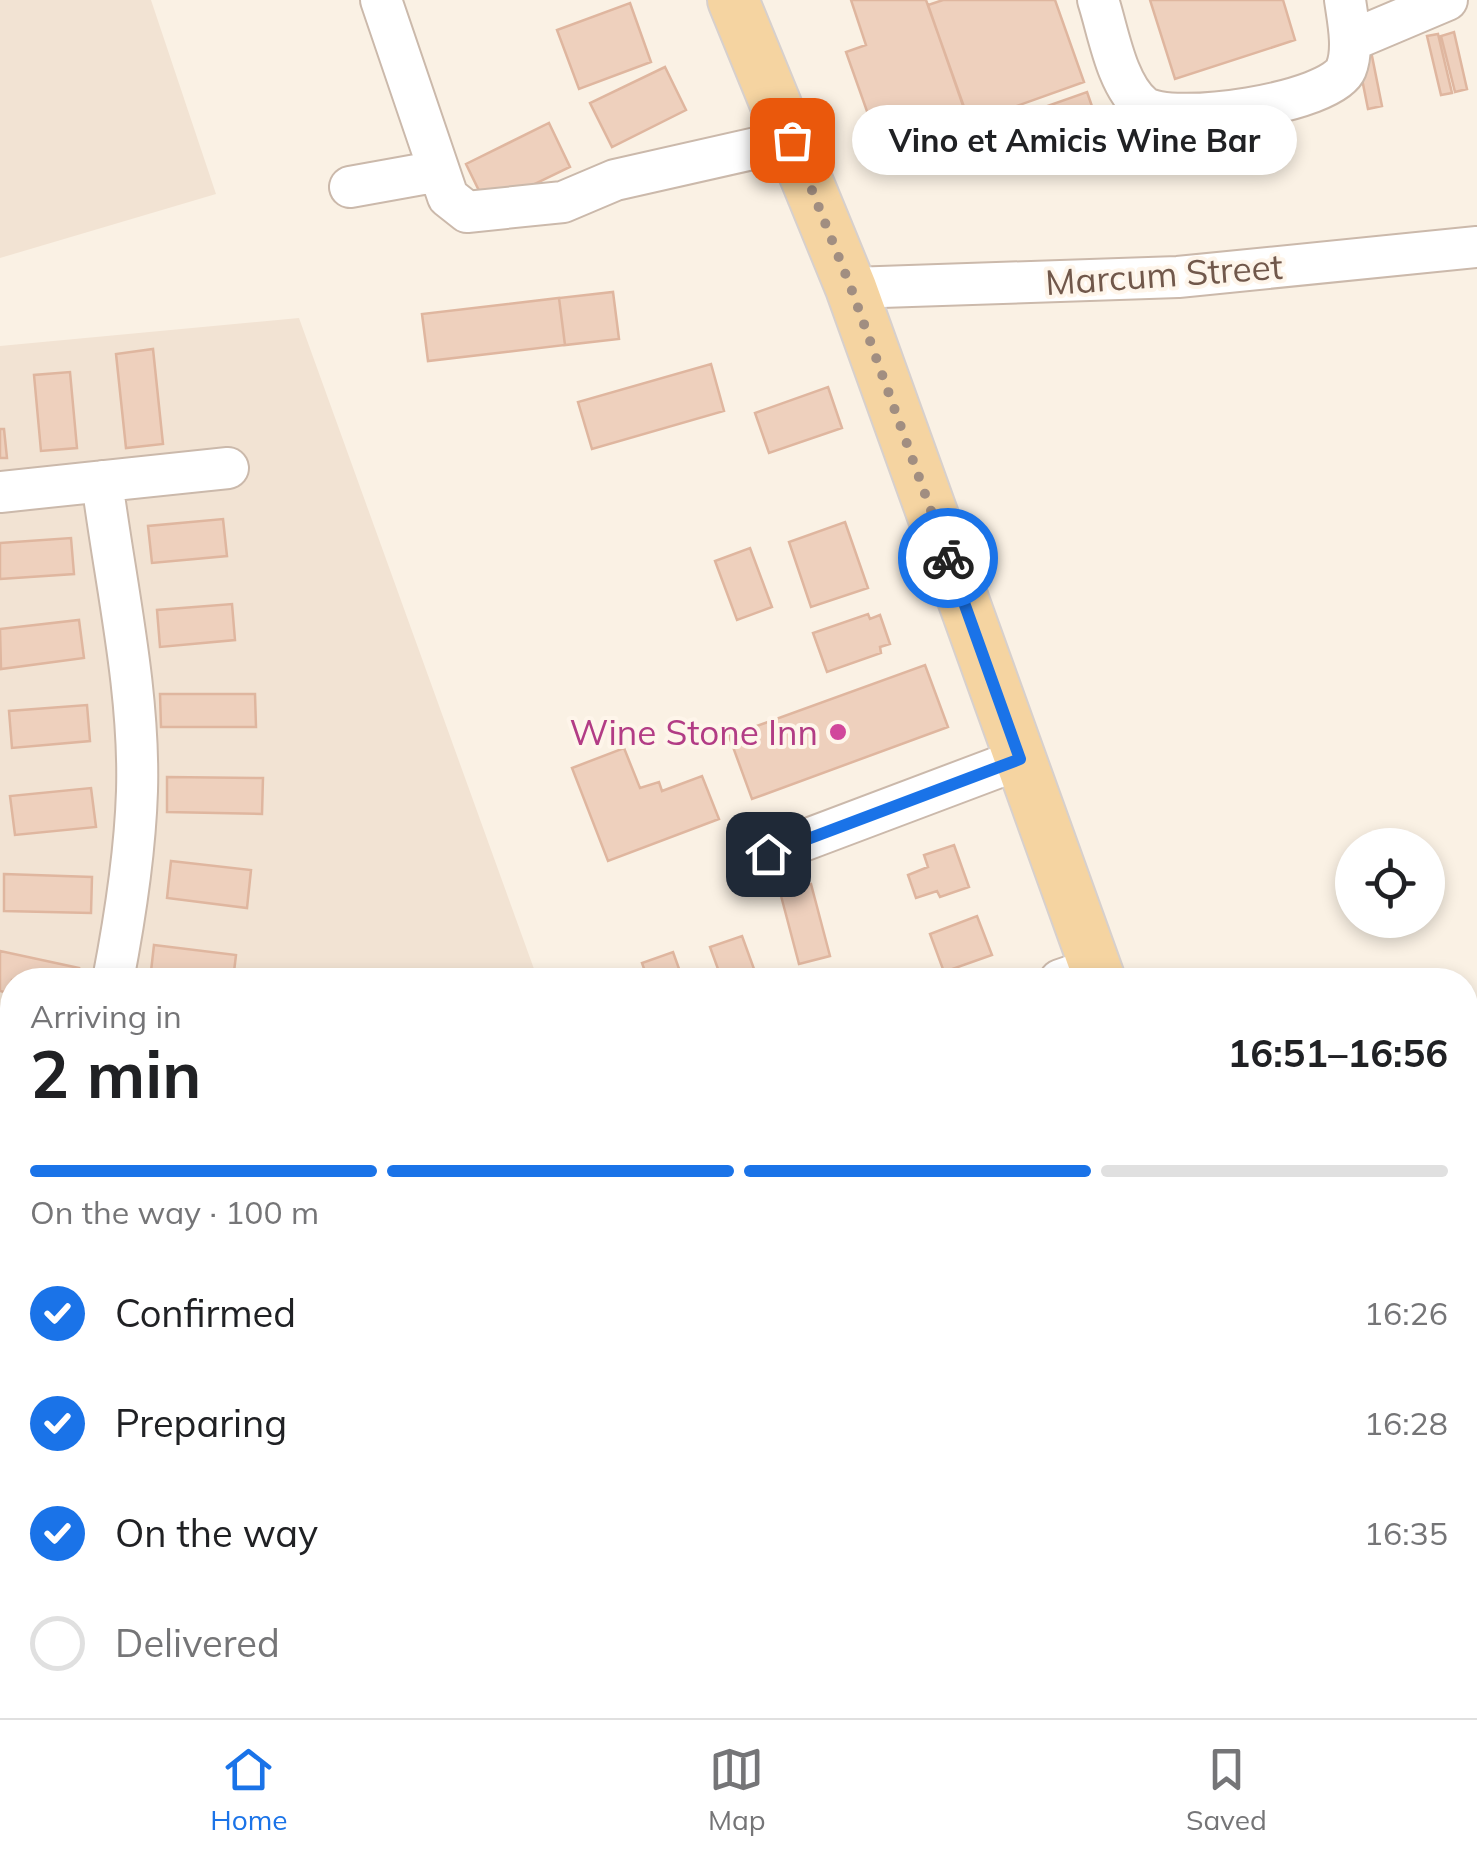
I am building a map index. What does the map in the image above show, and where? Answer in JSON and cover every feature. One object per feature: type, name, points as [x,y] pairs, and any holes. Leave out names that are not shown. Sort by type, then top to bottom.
[{"type":"main road","points":[[735,1],[851,288],[1020,759],[1083,968]]},
{"type":"street","points":[[381,0],[448,198],[467,212],[563,202],[616,180],[792,140]]},
{"type":"street","points":[[1098,0],[1128,88],[1144,107],[1166,114],[1286,104],[1336,82],[1346,69],[1350,41],[1345,0]]},
{"type":"street","points":[[1350,41],[1447,0]]},
{"type":"street","points":[[350,186],[439,171]]},
{"type":"street","name":"Marcum Street","points":[[851,288],[1178,277],[1477,247]]},
{"type":"street","points":[[0,492],[228,468]]},
{"type":"street","points":[[102,481],[132,714],[137,788],[132,862],[115,968]]},
{"type":"street","points":[[768,854],[1020,759]]},
{"type":"shaded area","points":[[0,0],[151,0],[216,194],[0,258]]},
{"type":"shaded area","points":[[299,318],[534,968],[0,968],[0,346]]},
{"type":"building","points":[[851,0],[926,0],[974,135],[886,165],[846,52],[866,45]]},
{"type":"building","points":[[943,0],[1055,0],[1084,82],[969,123],[928,5]]},
{"type":"building","points":[[1150,0],[1283,0],[1295,40],[1175,79]]},
{"type":"building","points":[[630,3],[651,62],[579,89],[557,30]]},
{"type":"building","points":[[1454,32],[1467,89],[1455,92],[1441,36]]},
{"type":"building","points":[[1438,34],[1452,93],[1441,95],[1427,36]]},
{"type":"building","points":[[1370,46],[1382,106],[1368,109],[1356,49]]},
{"type":"building","points":[[665,67],[686,110],[612,147],[590,103]]},
{"type":"building","points":[[1087,92],[1103,138],[1036,162],[1019,116]]},
{"type":"building","points":[[549,123],[570,167],[487,207],[466,164]]},
{"type":"building","points":[[613,292],[619,339],[565,345],[559,298]]},
{"type":"building","points":[[559,298],[565,345],[428,361],[422,314]]},
{"type":"building","points":[[153,349],[163,444],[126,448],[116,354]]},
{"type":"building","points":[[711,364],[724,411],[592,449],[578,402]]},
{"type":"building","points":[[70,372],[77,448],[41,451],[34,375]]},
{"type":"building","points":[[828,387],[842,428],[769,453],[755,413]]},
{"type":"building","points":[[0,429],[4,429],[7,458],[0,458]]},
{"type":"building","points":[[223,519],[227,556],[152,563],[148,526]]},
{"type":"building","points":[[845,522],[868,588],[811,607],[789,542]]},
{"type":"building","points":[[71,538],[74,574],[0,579],[0,543]]},
{"type":"building","points":[[750,548],[772,607],[737,620],[715,561]]},
{"type":"building","points":[[232,604],[235,640],[160,647],[157,610]]},
{"type":"building","points":[[868,614],[870,619],[880,615],[890,644],[880,647],[881,653],[827,672],[813,633]]},
{"type":"building","points":[[79,620],[84,658],[1,669],[0,629]]},
{"type":"building","name":"Wine Stone Inn","points":[[925,665],[948,727],[752,799],[729,736]]},
{"type":"building","points":[[160,694],[255,694],[256,727],[161,727]]},
{"type":"building","points":[[87,705],[90,741],[12,748],[9,711]]},
{"type":"building","points":[[624,748],[640,788],[659,782],[662,791],[702,776],[719,819],[608,861],[572,768]]},
{"type":"building","points":[[167,777],[263,778],[262,814],[167,812]]},
{"type":"building","points":[[91,788],[96,827],[15,835],[10,796]]},
{"type":"building","points":[[954,845],[969,887],[940,897],[937,891],[916,898],[908,875],[928,867],[924,855]]},
{"type":"building","points":[[171,861],[251,870],[247,908],[167,898]]},
{"type":"building","points":[[4,874],[92,877],[91,913],[4,911]]},
{"type":"building","points":[[811,884],[830,956],[799,964],[780,892]]},
{"type":"building","points":[[977,916],[992,955],[955,968],[943,968],[930,934]]},
{"type":"building","points":[[742,936],[754,968],[718,968],[710,947]]},
{"type":"building","points":[[154,945],[236,955],[234,968],[151,968]]},
{"type":"building","points":[[0,951],[79,968],[0,968]]},
{"type":"building","points":[[673,952],[679,968],[644,968],[642,963]]},
{"type":"way so far","points":[[792,140],[851,288],[948,558]]},
{"type":"place","name":"Vino et Amicis Wine Bar","points":[[792,140]]},
{"type":"place","name":"Wine Stone Inn","points":[[838,732]]},
{"type":"route","points":[[768,854],[1020,759],[948,558]]}]
